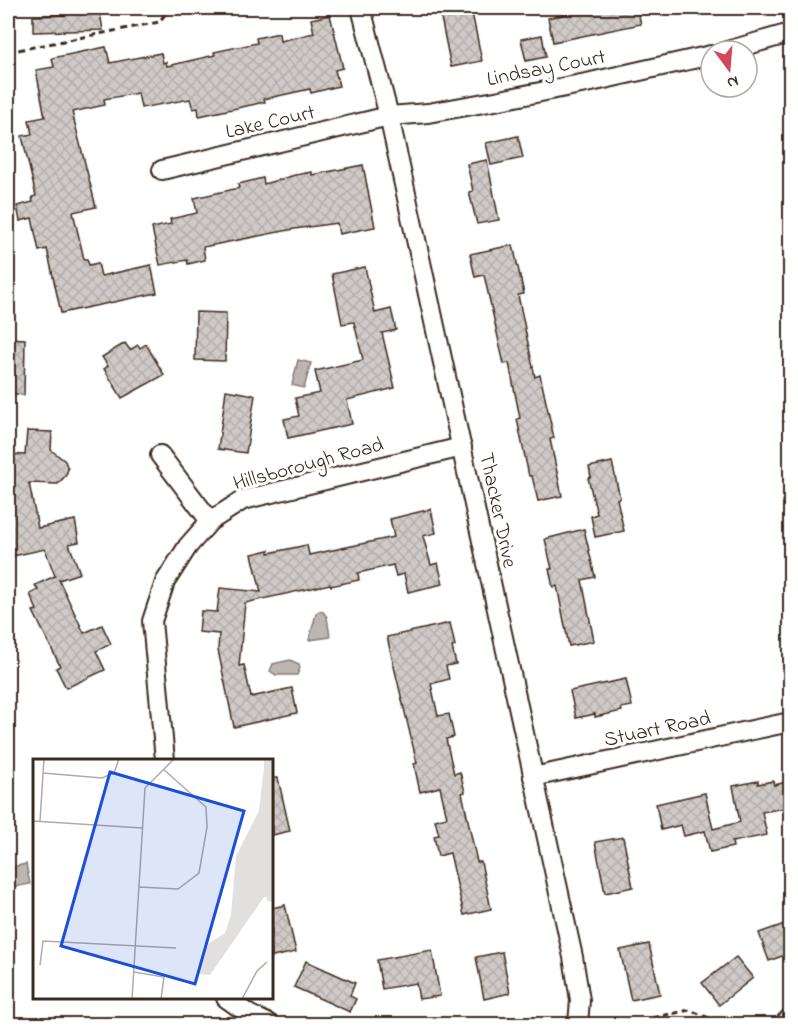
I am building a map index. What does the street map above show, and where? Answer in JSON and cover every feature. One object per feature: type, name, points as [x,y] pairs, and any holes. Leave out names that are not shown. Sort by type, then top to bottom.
[{"type":"street","name":"Thacker Drive","points":[[361,8],[389,116],[577,978],[580,1000],[578,1024]]},
{"type":"street","points":[[759,42],[790,33]]},
{"type":"street","name":"Lindsay Court","points":[[389,116],[428,113],[495,101],[699,57]]},
{"type":"street","name":"Lake Court","points":[[162,170],[389,116]]},
{"type":"street","name":"Hillsborough Road","points":[[165,759],[152,621],[165,582],[188,546],[210,521],[243,500],[462,447]]},
{"type":"street","points":[[160,455],[210,521]]},
{"type":"street","name":"Stuart Road","points":[[533,777],[790,722]]},
{"type":"street","points":[[227,999],[250,1015],[269,1024]]},
{"type":"street","points":[[784,1024],[790,1018]]},
{"type":"path","points":[[8,52],[159,22],[170,8]]},
{"type":"path","points":[[622,1024],[690,1010],[723,1024]]},
{"type":"shaded area","points":[[298,360],[311,363],[304,388],[292,385]]},
{"type":"shaded area","points":[[319,611],[327,617],[330,637],[309,640],[316,614]]},
{"type":"shaded area","points":[[290,660],[299,664],[297,675],[276,675],[270,671],[273,664]]},
{"type":"shaded area","points":[[26,864],[30,884],[8,888],[8,868]]},
{"type":"building","points":[[66,8],[91,8],[92,14],[100,13],[103,30],[33,32],[33,16],[66,15]]},
{"type":"building","points":[[471,8],[482,61],[451,67],[440,13]]},
{"type":"building","points":[[565,8],[637,8],[641,24],[553,42],[548,18],[567,14]]},
{"type":"building","points":[[330,15],[343,68],[335,70],[339,86],[311,93],[310,89],[264,99],[265,102],[199,116],[198,108],[193,109],[190,99],[141,108],[138,93],[104,99],[105,105],[72,112],[96,207],[73,212],[84,259],[87,259],[89,265],[98,263],[101,276],[151,265],[157,293],[61,313],[47,249],[39,251],[32,218],[20,221],[17,206],[33,202],[32,197],[36,196],[22,136],[32,134],[29,120],[45,117],[36,70],[54,67],[52,58],[106,47],[110,63],[161,53],[163,63],[166,62],[167,66],[215,55],[214,52],[257,43],[256,38],[279,33],[280,41],[314,33],[311,19]]},
{"type":"building","points":[[542,35],[546,57],[526,61],[521,39]]},
{"type":"building","points":[[518,136],[523,158],[491,165],[486,143]]},
{"type":"building","points":[[487,160],[499,220],[477,224],[469,192],[473,191],[467,164]]},
{"type":"building","points":[[363,165],[375,227],[339,234],[337,223],[294,229],[203,247],[205,260],[188,264],[187,260],[160,265],[152,228],[171,224],[170,219],[197,213],[194,198],[239,188],[238,184],[263,178],[264,184],[295,175],[312,172],[312,175]]},
{"type":"building","points":[[513,245],[524,294],[518,295],[535,377],[540,375],[554,438],[550,439],[562,496],[538,501],[532,476],[529,476],[522,443],[517,419],[520,418],[509,363],[504,364],[484,275],[475,277],[470,254]]},
{"type":"building","points":[[365,267],[375,313],[391,309],[396,330],[382,333],[395,388],[347,400],[352,424],[288,438],[284,419],[299,416],[295,398],[320,393],[315,371],[363,360],[354,322],[342,324],[332,274]]},
{"type":"building","points":[[196,312],[226,313],[225,361],[195,360]]},
{"type":"building","points":[[8,338],[25,339],[24,395],[8,393]]},
{"type":"building","points":[[125,343],[130,350],[138,345],[140,348],[146,344],[164,375],[122,398],[104,369],[108,366],[102,357]]},
{"type":"building","points":[[226,390],[255,395],[246,453],[218,449]]},
{"type":"building","points":[[27,431],[52,432],[51,450],[65,461],[68,469],[58,484],[29,483],[38,528],[75,520],[79,542],[69,544],[80,573],[59,580],[84,633],[102,625],[111,644],[96,651],[105,670],[66,688],[56,668],[60,666],[33,611],[37,610],[30,594],[38,590],[35,585],[55,576],[45,549],[8,557],[8,454],[25,455]]},
{"type":"building","points":[[612,462],[624,531],[595,537],[591,516],[597,514],[588,478],[591,477],[589,467]]},
{"type":"building","points":[[431,509],[436,533],[423,536],[431,565],[438,563],[443,584],[408,592],[404,574],[396,576],[393,565],[358,573],[359,580],[331,586],[330,584],[245,603],[239,666],[244,665],[251,697],[292,688],[297,713],[234,727],[218,650],[219,634],[199,632],[201,611],[217,612],[220,588],[261,592],[252,554],[307,545],[309,555],[394,537],[390,519]]},
{"type":"building","points":[[584,529],[595,577],[582,580],[594,641],[569,646],[557,586],[553,587],[549,569],[552,569],[545,539]]},
{"type":"building","points":[[450,623],[456,664],[446,666],[449,679],[431,684],[438,716],[449,714],[454,737],[446,739],[454,774],[460,772],[465,792],[462,793],[477,862],[481,862],[491,909],[464,915],[450,853],[438,856],[434,836],[439,835],[435,820],[447,817],[440,787],[420,792],[414,764],[417,763],[387,637]]},
{"type":"building","points":[[626,679],[632,706],[621,708],[622,711],[595,717],[595,714],[576,718],[570,691]]},
{"type":"building","points":[[273,778],[278,778],[290,831],[273,835]]},
{"type":"building","points":[[758,781],[758,784],[773,781],[774,785],[787,782],[790,797],[790,807],[762,812],[767,835],[732,842],[733,847],[710,852],[705,831],[684,836],[681,825],[661,830],[656,804],[705,793],[713,829],[740,822],[733,786]]},
{"type":"building","points":[[623,837],[633,887],[605,893],[595,842]]},
{"type":"building","points":[[285,905],[296,952],[273,957],[273,908]]},
{"type":"building","points":[[790,922],[790,953],[769,961],[759,933]]},
{"type":"building","points":[[649,944],[660,994],[631,1000],[620,950]]},
{"type":"building","points":[[432,950],[440,996],[419,999],[416,983],[382,989],[377,960]]},
{"type":"building","points":[[502,952],[510,993],[484,999],[476,957]]},
{"type":"building","points":[[736,957],[753,978],[719,1005],[702,983]]},
{"type":"building","points":[[306,961],[355,983],[350,996],[356,999],[350,1012],[294,987]]}]
